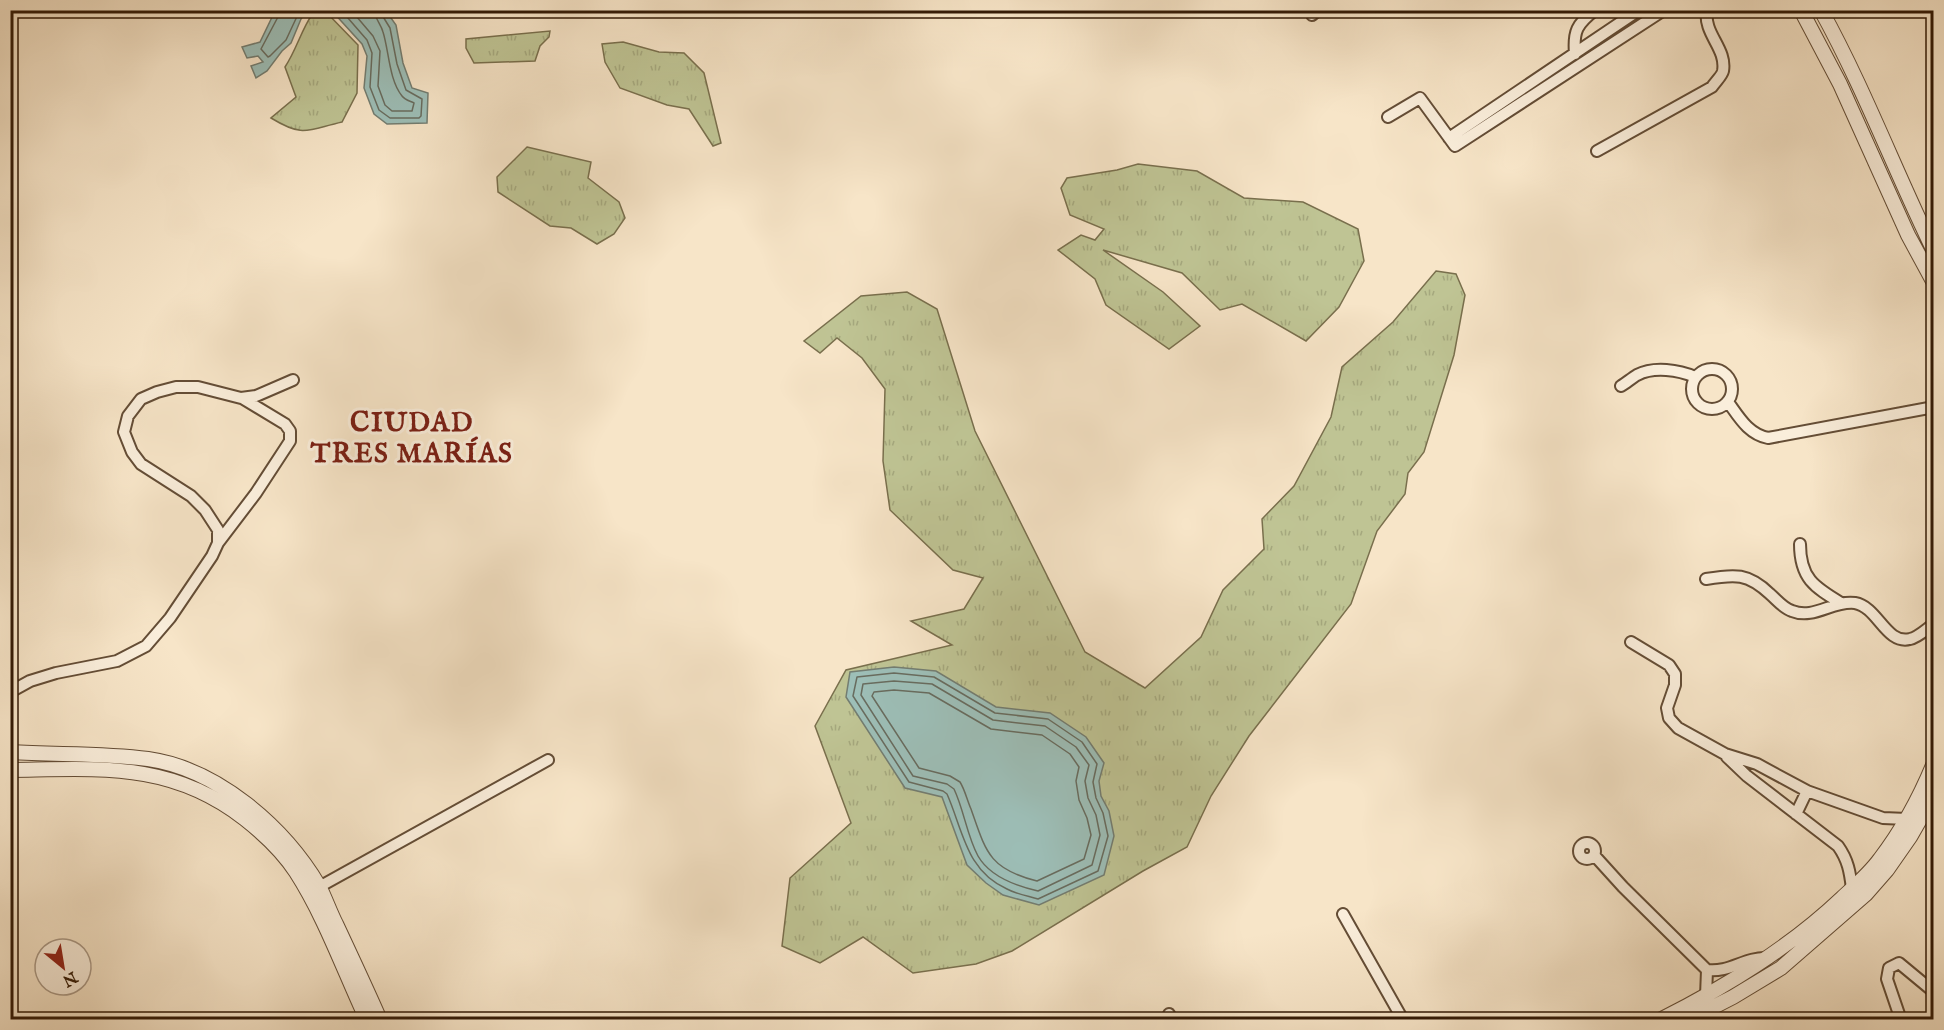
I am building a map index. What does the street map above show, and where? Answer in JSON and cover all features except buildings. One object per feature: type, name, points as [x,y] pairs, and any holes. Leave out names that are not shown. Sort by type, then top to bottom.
[{"type":"street","points":[[1574,70],[1570,57],[1577,26],[1595,10]]},
{"type":"street","points":[[1449,138],[1640,10]]},
{"type":"street","points":[[1388,117],[1420,98],[1455,146],[1664,10]]},
{"type":"street","points":[[1597,151],[1712,87],[1723,72],[1723,57],[1705,21],[1707,10]]},
{"type":"street","points":[[1801,10],[1840,84],[1908,235],[1934,283]]},
{"type":"street","points":[[1821,10],[1843,50],[1934,251]]},
{"type":"street","points":[[1708,368],[1724,372],[1732,386],[1728,402],[1714,409],[1699,405],[1691,392],[1695,377],[1708,368]]},
{"type":"street","points":[[1621,386],[1639,374],[1660,370],[1681,371],[1695,377]]},
{"type":"street","points":[[241,398],[256,396],[293,380]]},
{"type":"street","points":[[10,692],[30,681],[56,673],[117,661],[146,646],[170,618],[290,441],[290,431],[285,424],[241,398],[198,387],[176,387],[141,399],[128,417],[124,432],[132,452],[141,464],[191,496],[205,510],[218,530],[219,543]]},
{"type":"street","points":[[1728,402],[1750,431],[1768,438],[1934,407]]},
{"type":"street","points":[[1800,544],[1800,559],[1806,575],[1818,589],[1841,603]]},
{"type":"street","points":[[1706,579],[1729,575],[1751,578],[1792,612],[1808,614],[1841,603],[1855,603],[1872,611],[1893,636],[1901,639],[1910,640],[1934,624]]},
{"type":"street","points":[[1631,642],[1668,665],[1675,674],[1675,685],[1667,708],[1669,718],[1678,728],[1725,754],[1756,764],[1808,791],[1883,818],[1907,819]]},
{"type":"street","points":[[12,752],[90,754],[149,759],[179,767],[214,782],[304,864],[319,887],[380,1020]]},
{"type":"street","points":[[1725,754],[1747,776],[1838,846],[1850,870],[1852,889]]},
{"type":"street","points":[[319,887],[548,760]]},
{"type":"street","points":[[1660,1020],[1706,996],[1770,956],[1825,914],[1852,889],[1880,860],[1907,819],[1934,763]]},
{"type":"street","points":[[10,770],[89,769],[144,773],[185,783],[260,823],[294,869],[309,895],[367,1020]]},
{"type":"street","points":[[1796,814],[1808,791]]},
{"type":"street","points":[[1688,1020],[1733,997],[1781,968],[1866,894],[1887,870],[1910,837],[1934,795]]},
{"type":"street","points":[[1594,855],[1707,970],[1718,972],[1755,958],[1770,956]]},
{"type":"street","points":[[1343,914],[1403,1020]]},
{"type":"street","points":[[1770,956],[1781,968]]},
{"type":"street","points":[[1901,1020],[1887,979],[1889,968],[1899,963],[1934,992]]},
{"type":"street","points":[[1706,996],[1707,970]]},
{"type":"green space","points":[[326,12],[358,45],[357,93],[342,122],[313,130],[291,128],[271,118],[296,97],[285,67],[313,13]]},
{"type":"green space","points":[[550,31],[549,37],[540,46],[535,61],[474,63],[466,48],[466,39]]},
{"type":"green space","points":[[623,42],[659,52],[684,53],[704,73],[721,143],[713,146],[689,109],[667,105],[620,88],[605,62],[602,44]]},
{"type":"green space","points":[[527,147],[591,162],[588,178],[619,202],[625,218],[614,234],[597,244],[571,228],[550,226],[498,192],[497,177]]},
{"type":"green space","points":[[1138,164],[1197,171],[1244,198],[1303,202],[1358,229],[1364,261],[1339,307],[1306,341],[1242,304],[1220,310],[1182,273],[1103,250],[1163,292],[1200,326],[1169,349],[1106,305],[1095,279],[1058,250],[1081,235],[1095,240],[1104,229],[1070,215],[1061,188],[1067,178],[1117,170]]},
{"type":"green space","points":[[1436,271],[1456,274],[1465,295],[1454,355],[1424,452],[1408,473],[1405,494],[1377,531],[1351,604],[1249,736],[1211,796],[1187,847],[1143,871],[1012,951],[976,964],[913,973],[863,937],[820,963],[782,946],[790,878],[851,823],[815,726],[846,670],[952,645],[911,621],[964,609],[983,578],[953,570],[890,510],[883,461],[885,389],[862,358],[837,338],[820,353],[804,341],[861,296],[907,292],[937,309],[975,431],[1085,652],[1145,688],[1201,637],[1223,590],[1264,549],[1262,519],[1294,486],[1331,417],[1342,367],[1393,322]]},
{"type":"water","points":[[275,11],[307,11],[291,43],[267,71],[256,78],[251,66],[263,62],[258,56],[247,58],[242,47],[260,42]]},
{"type":"water","points":[[332,11],[386,11],[396,25],[403,63],[412,88],[428,93],[427,123],[387,124],[374,114],[364,88],[367,56],[362,44]]},
{"type":"water","points":[[894,667],[936,671],[996,707],[1050,713],[1086,737],[1104,763],[1099,781],[1101,796],[1109,811],[1114,836],[1104,875],[1039,905],[1003,895],[967,865],[942,797],[905,788],[846,697],[850,672]]},
{"type":"district","name":"CIUDAD TRES MARÍAS","points":[[412,438]]}]
